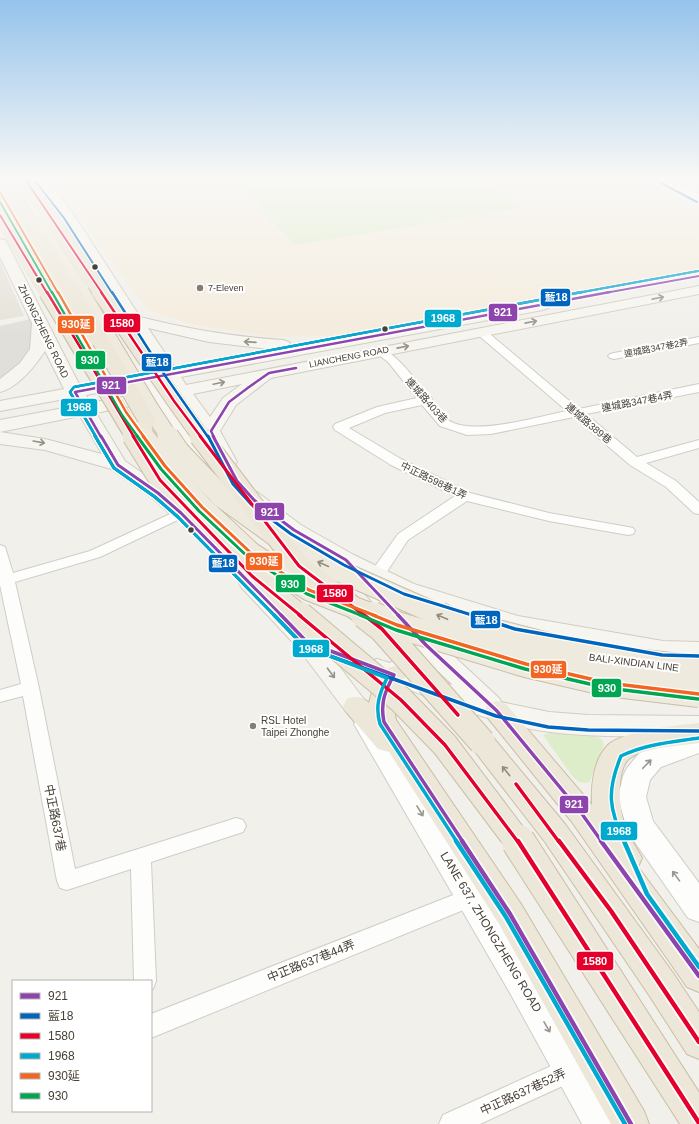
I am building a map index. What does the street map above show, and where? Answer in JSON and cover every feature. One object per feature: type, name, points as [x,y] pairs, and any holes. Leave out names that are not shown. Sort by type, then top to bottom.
[{"type":"highway","points":[[10,231],[160,480],[252,576],[401,700],[445,745],[516,838],[699,1124]]},
{"type":"highway","points":[[23,231],[126,412],[165,466],[202,507],[251,553],[309,590],[397,625],[526,664],[608,683],[699,694]]},
{"type":"highway","points":[[36,231],[147,421],[184,473],[221,509],[382,629],[482,742],[555,833],[661,984],[699,1042]]},
{"type":"highway","name":"BALI-XINDIAN LINE","points":[[44,231],[96,316],[150,408],[179,452],[222,497],[301,554],[451,621],[590,657],[699,669]]},
{"type":"highway","points":[[60,231],[174,401],[299,566]]},
{"type":"highway","points":[[147,421],[151,436],[174,468],[213,511],[252,576]]},
{"type":"highway","points":[[394,675],[381,700],[380,711],[384,722],[510,914],[631,1124]]},
{"type":"highway","points":[[356,706],[426,787]]},
{"type":"highway","points":[[497,711],[582,814],[616,863],[643,896],[699,976]]},
{"type":"highway","points":[[643,896],[627,858],[610,825],[606,797],[608,775],[617,753],[631,745],[698,730]]},
{"type":"main road","points":[[77,231],[181,391],[210,431],[237,481]]},
{"type":"main road","name":"ZHONGZHENG ROAD","points":[[0,243],[75,392],[118,465],[158,493],[181,513],[307,642],[394,675],[497,711],[549,722],[698,730]]},
{"type":"main road","name":"LIANCHENG ROAD","points":[[0,406],[699,276]]},
{"type":"main road","name":"LIANCHENG ROAD","points":[[0,426],[699,290]]},
{"type":"main road","points":[[135,320],[168,329],[231,341],[317,346]]},
{"type":"main road","points":[[0,387],[26,367],[38,349],[40,322]]},
{"type":"main road","points":[[57,357],[93,368],[104,386]]},
{"type":"main road","points":[[210,431],[229,402],[269,373]]},
{"type":"main road","points":[[147,378],[180,425],[215,463],[237,481],[254,500],[294,530],[346,560],[406,589],[516,624],[663,650]]},
{"type":"main road","points":[[0,438],[19,439],[52,445],[118,465]]},
{"type":"main road","points":[[346,560],[426,645],[497,711]]},
{"type":"main road","points":[[394,675],[403,664],[426,645],[436,640],[468,634],[484,636],[534,652],[639,673],[699,681]]},
{"type":"main road","points":[[307,642],[356,706]]},
{"type":"main road","points":[[534,652],[663,650],[699,651]]},
{"type":"street","points":[[104,386],[114,404]]},
{"type":"street","name":"LANE 637, ZHONGZHENG ROAD","points":[[356,706],[471,897],[572,1069],[602,1124]]},
{"type":"street","points":[[698,730],[651,759],[637,776],[632,797],[640,826],[699,908]]},
{"type":"lane","name":"連城路389巷","points":[[482,332],[635,462],[670,484],[699,510]]},
{"type":"lane","name":"連城路347巷2弄","points":[[614,356],[699,340]]},
{"type":"lane","name":"連城路403巷","points":[[380,351],[392,360],[444,422],[467,431],[491,430],[576,412]]},
{"type":"lane","name":"連城路347巷4弄","points":[[576,412],[699,388]]},
{"type":"lane","name":"中正路598巷1弄","points":[[427,400],[380,410],[339,427],[396,462],[465,496],[549,517],[628,531]]},
{"type":"lane","points":[[635,462],[699,444]]},
{"type":"lane","points":[[376,575],[403,537],[465,496]]},
{"type":"lane","points":[[8,580],[95,554],[181,513]]},
{"type":"lane","name":"中正路637巷","points":[[0,550],[8,580],[30,688],[67,881],[236,826]]},
{"type":"lane","points":[[0,696],[30,688]]},
{"type":"lane","points":[[141,857],[145,980]]},
{"type":"lane","name":"中正路637巷44弄","points":[[152,1026],[471,897]]},
{"type":"lane","name":"中正路637巷52弄","points":[[452,1124],[572,1069]]},
{"type":"shaded area","points":[[89,231],[699,231],[699,270],[335,336],[270,337],[191,324],[148,310]]},
{"type":"shaded area","points":[[0,261],[24,316],[0,320]]},
{"type":"shaded area","points":[[31,319],[45,331],[32,355],[0,382],[0,326]]},
{"type":"green space","points":[[282,231],[378,231],[295,245]]},
{"type":"green space","points":[[550,733],[594,736],[602,739],[604,745],[589,783],[579,782],[573,777],[543,735]]},
{"type":"transit line","name":"1580","points":[[10,231],[160,480],[252,576],[401,700],[445,745],[516,838],[699,1123]]},
{"type":"transit line","name":"930","points":[[17,231],[122,415],[161,469],[199,511],[248,557],[307,594],[396,630],[525,669],[607,688],[698,699]]},
{"type":"transit line","name":"930延","points":[[23,231],[126,412],[165,466],[202,507],[251,553],[309,590],[397,625],[526,664],[608,683],[699,694]]},
{"type":"transit line","name":"1580","points":[[60,231],[174,401],[299,566],[382,629],[458,715]]},
{"type":"transit line","name":"藍18","points":[[73,231],[166,377],[207,434],[233,484],[251,504],[291,534],[344,565],[404,594],[515,629],[662,655],[699,656]]},
{"type":"transit line","name":"藍18","points":[[698,271],[74,387],[70,392],[114,468],[155,497],[178,517],[305,647],[496,716],[548,727],[588,730],[699,731]]},
{"type":"transit line","name":"1968","points":[[625,1124],[506,917],[380,724],[377,706],[381,689],[387,678],[304,646],[178,517],[155,497],[114,468],[70,392],[74,387],[698,271]]},
{"type":"transit line","name":"921","points":[[631,1124],[510,914],[384,722],[382,708],[383,697],[394,675],[307,642],[181,513],[158,493],[118,465],[75,392],[699,276]]},
{"type":"transit line","name":"921","points":[[296,368],[269,373],[249,387],[229,402],[211,431],[237,481],[254,500],[294,530],[346,560],[426,645],[497,711],[582,814],[699,976]]},
{"type":"transit line","name":"1968","points":[[699,738],[670,742],[633,750],[621,756],[613,776],[611,797],[615,823],[632,856],[647,894],[699,967]]},
{"type":"transit line","name":"1580","points":[[516,784],[611,911],[699,1042]]},
{"type":"place","name":"7-Eleven","points":[[200,288]]},
{"type":"place","name":"RSL Hotel Taipei Zhonghe","points":[[253,726]]}]
